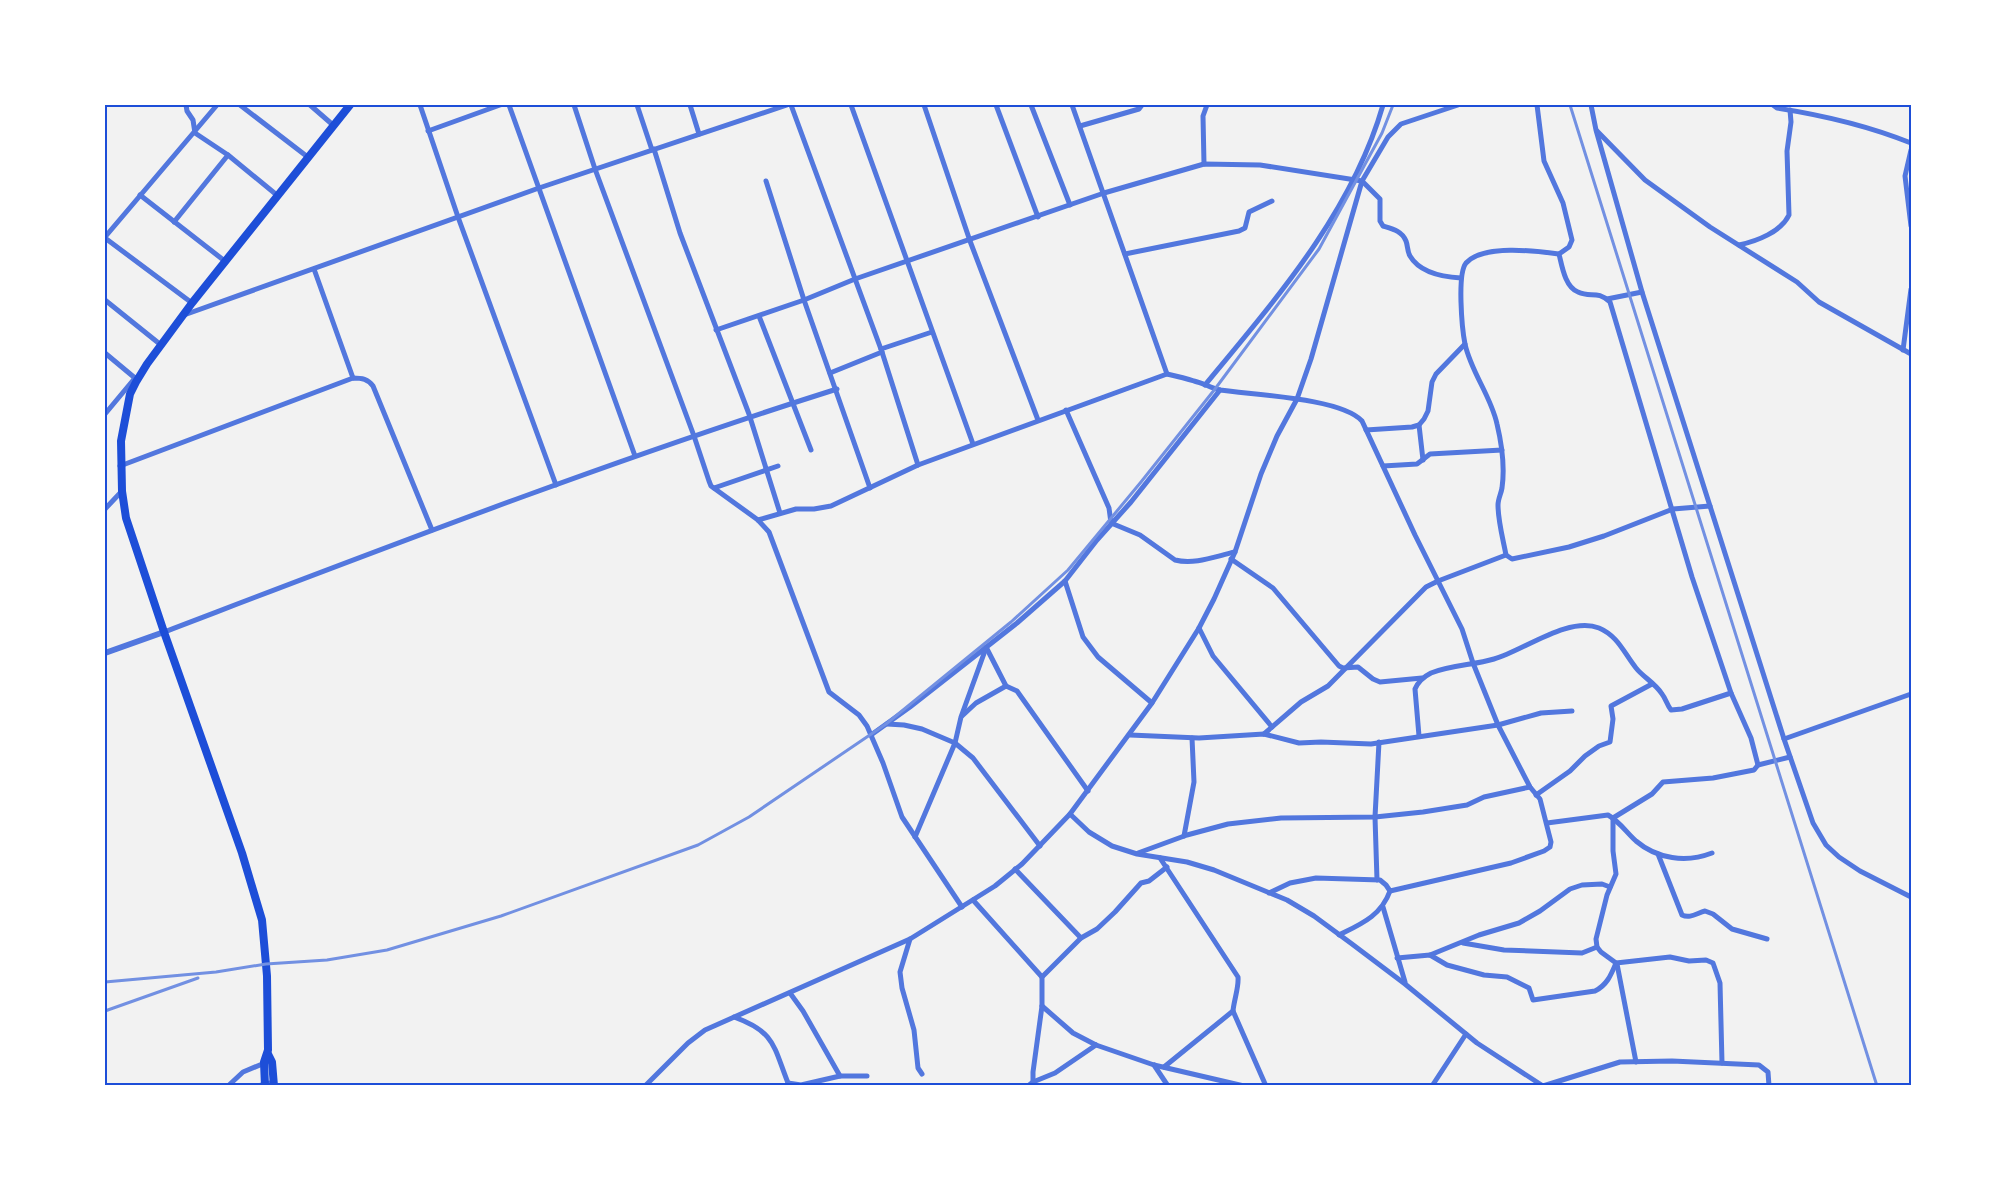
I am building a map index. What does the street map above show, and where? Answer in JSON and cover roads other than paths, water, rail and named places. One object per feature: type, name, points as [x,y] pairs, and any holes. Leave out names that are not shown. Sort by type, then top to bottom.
[{"type":"main road","points":[[263,1085],[268,1057],[267,976],[262,920],[251,880],[126,518],[120,466],[121,441],[130,394],[147,364],[192,303],[350,105]]},
{"type":"main road","points":[[268,1057],[274,1084]]},
{"type":"street","points":[[186,105],[193,120],[195,133],[228,154],[278,196]]},
{"type":"street","points":[[192,303],[105,238],[217,105]]},
{"type":"street","points":[[240,105],[309,158]]},
{"type":"street","points":[[310,105],[333,125]]},
{"type":"street","points":[[420,105],[458,218],[556,485]]},
{"type":"street","points":[[428,131],[500,105]]},
{"type":"street","points":[[509,105],[635,456]]},
{"type":"street","points":[[574,105],[595,169],[709,481],[714,488],[764,525],[773,539],[829,692],[858,715],[867,726],[884,763],[902,817],[962,907]]},
{"type":"street","points":[[637,105],[680,232],[750,418],[780,513]]},
{"type":"street","points":[[690,105],[699,134]]},
{"type":"street","points":[[183,316],[539,188],[789,105],[882,350],[918,465]]},
{"type":"street","points":[[851,105],[973,444]]},
{"type":"street","points":[[924,105],[970,241],[1038,420]]},
{"type":"street","points":[[996,105],[1038,217]]},
{"type":"street","points":[[1031,105],[1070,205]]},
{"type":"street","points":[[1072,105],[1167,374]]},
{"type":"street","points":[[1080,126],[1139,109],[1142,105]]},
{"type":"street","points":[[1204,164],[1203,116],[1207,105]]},
{"type":"street","points":[[1205,385],[1310,254],[1327,229],[1353,180],[1383,105]]},
{"type":"street","points":[[645,1086],[705,1030],[910,939],[995,886],[1040,846],[1070,814],[1152,703],[1199,628],[1232,559],[1261,474],[1297,399],[1362,181],[1388,137],[1401,124],[1458,105]]},
{"type":"street","points":[[1537,105],[1544,161],[1563,203],[1572,240],[1569,247],[1559,254],[1529,249],[1476,256],[1465,264],[1461,278],[1460,296],[1465,344],[1495,416],[1502,450],[1503,482],[1498,501],[1506,555],[1512,559],[1569,547],[1673,509],[1710,506]]},
{"type":"street","points":[[1591,105],[1642,292],[1784,739],[1813,823],[1827,845],[1839,857],[1860,871],[1911,897]]},
{"type":"street","points":[[1773,105],[1777,108],[1841,121],[1911,143]]},
{"type":"street","points":[[1739,245],[1750,243],[1776,229],[1785,222],[1789,214],[1787,151],[1791,122],[1790,110]]},
{"type":"street","points":[[1596,130],[1645,180],[1710,227],[1797,282],[1819,302],[1911,354]]},
{"type":"street","points":[[1911,150],[1905,176],[1911,226]]},
{"type":"street","points":[[174,222],[228,154]]},
{"type":"street","points":[[716,330],[804,300],[855,279],[1104,193],[1204,164],[1260,165],[1362,181],[1380,199],[1380,221],[1383,226],[1398,231],[1406,240],[1411,258],[1439,277],[1461,278]]},
{"type":"street","points":[[766,181],[804,300],[870,488]]},
{"type":"street","points":[[140,195],[225,262]]},
{"type":"street","points":[[1125,254],[1239,231],[1245,228],[1249,212],[1272,201]]},
{"type":"street","points":[[1559,254],[1569,283],[1577,292],[1602,295],[1610,302],[1692,577],[1731,693],[1751,738],[1758,765]]},
{"type":"street","points":[[314,269],[353,378]]},
{"type":"street","points":[[1904,350],[1911,289]]},
{"type":"street","points":[[1607,299],[1642,292]]},
{"type":"street","points":[[105,300],[161,345]]},
{"type":"street","points":[[759,316],[810,450]]},
{"type":"street","points":[[830,372],[932,332]]},
{"type":"street","points":[[1366,430],[1419,425],[1428,411],[1432,382],[1436,374],[1465,344]]},
{"type":"street","points":[[105,353],[135,378]]},
{"type":"street","points":[[105,414],[107,406],[147,364]]},
{"type":"street","points":[[758,520],[796,509],[831,506],[918,465],[1167,374],[1220,390],[1297,399],[1342,409],[1356,415],[1362,421],[1462,629],[1498,725],[1530,787],[1540,799],[1548,823],[1551,842],[1550,847],[1511,862],[1390,891]]},
{"type":"street","points":[[120,466],[353,378],[364,378],[374,386],[432,530]]},
{"type":"street","points":[[105,652],[635,456],[837,389]]},
{"type":"street","points":[[871,735],[1017,623],[1065,581],[1220,390]]},
{"type":"street","points":[[1066,410],[1109,508],[1112,523]]},
{"type":"street","points":[[1419,425],[1423,460]]},
{"type":"street","points":[[1383,465],[1417,464],[1428,454],[1502,450]]},
{"type":"street","points":[[714,488],[778,466]]},
{"type":"street","points":[[105,509],[122,491]]},
{"type":"street","points":[[1112,523],[1129,529],[1174,560],[1196,561],[1235,552]]},
{"type":"street","points":[[1264,734],[1301,702],[1328,686],[1426,587],[1506,555]]},
{"type":"street","points":[[1232,559],[1273,588],[1339,666],[1358,667],[1380,682],[1424,678]]},
{"type":"street","points":[[1065,581],[1083,637],[1098,657],[1152,703]]},
{"type":"street","points":[[1419,736],[1415,688],[1429,674],[1496,658],[1551,633],[1584,626],[1593,627],[1614,637],[1639,671],[1663,694],[1671,710],[1675,711],[1731,693]]},
{"type":"street","points":[[1199,628],[1213,656],[1272,727]]},
{"type":"street","points":[[915,837],[956,743],[960,717],[986,647]]},
{"type":"street","points":[[986,647],[1006,686],[1017,691],[1088,791]]},
{"type":"street","points":[[1536,795],[1570,771],[1585,756],[1599,746],[1610,742],[1613,719],[1611,706],[1652,684]]},
{"type":"street","points":[[960,717],[976,703],[1006,686]]},
{"type":"street","points":[[1784,739],[1911,694]]},
{"type":"street","points":[[1130,735],[1192,738],[1264,734],[1299,743],[1379,742],[1498,725],[1525,716],[1572,711]]},
{"type":"street","points":[[886,724],[904,724],[956,743],[973,758],[1040,846]]},
{"type":"street","points":[[1184,836],[1194,782],[1192,738]]},
{"type":"street","points":[[1377,880],[1375,817],[1379,742]]},
{"type":"street","points":[[1613,818],[1652,794],[1663,782],[1713,778],[1754,770],[1758,765],[1790,757]]},
{"type":"street","points":[[1137,854],[1184,836],[1228,824],[1281,818],[1375,817],[1467,805],[1484,797],[1530,787]]},
{"type":"street","points":[[1070,814],[1089,832],[1112,846],[1137,854],[1187,862],[1214,870],[1269,893],[1314,916],[1405,984],[1466,1034],[1543,1086],[1620,1062],[1759,1065],[1766,1068],[1768,1072],[1769,1086]]},
{"type":"street","points":[[1548,823],[1601,815],[1613,818],[1652,852],[1692,859],[1712,854]]},
{"type":"street","points":[[1613,818],[1616,874],[1598,926],[1597,947],[1616,963],[1670,957],[1689,961],[1706,960],[1713,963],[1720,983],[1722,1063]]},
{"type":"street","points":[[1658,854],[1682,915],[1693,916],[1705,911],[1713,914],[1732,929],[1767,939]]},
{"type":"street","points":[[1160,858],[1238,977],[1233,1011],[1266,1086]]},
{"type":"street","points":[[1042,977],[1081,938],[1097,929],[1141,883],[1167,867]]},
{"type":"street","points":[[1015,869],[1081,938]]},
{"type":"street","points":[[1269,893],[1290,883],[1316,878],[1377,880],[1386,885],[1390,891]]},
{"type":"street","points":[[1397,958],[1430,955],[1493,930],[1519,923],[1570,889],[1582,885],[1602,884],[1610,887]]},
{"type":"street","points":[[1339,935],[1372,918],[1383,907],[1390,891]]},
{"type":"street","points":[[973,900],[1042,977],[1042,1006],[1031,1084]]},
{"type":"street","points":[[1383,907],[1405,984]]},
{"type":"street","points":[[910,939],[900,972],[902,988],[914,1030],[918,1068],[922,1074]]},
{"type":"street","points":[[1462,943],[1504,950],[1582,953],[1597,947]]},
{"type":"street","points":[[1430,955],[1448,965],[1484,975],[1514,979],[1529,988],[1533,1000],[1595,991],[1602,987],[1611,976],[1616,963]]},
{"type":"street","points":[[1616,963],[1636,1062]]},
{"type":"street","points":[[790,993],[803,1011],[840,1076]]},
{"type":"street","points":[[1042,1006],[1073,1033],[1096,1045],[1154,1065],[1244,1086]]},
{"type":"street","points":[[1164,1067],[1233,1011]]},
{"type":"street","points":[[734,1017],[756,1027],[768,1038],[774,1047],[786,1085],[801,1085],[840,1076],[867,1076]]},
{"type":"street","points":[[1432,1086],[1466,1034]]},
{"type":"street","points":[[1031,1084],[1055,1073],[1096,1045]]},
{"type":"street","points":[[228,1086],[243,1072],[268,1057]]},
{"type":"street","points":[[1154,1065],[1167,1086]]},
{"type":"street","points":[[655,1077],[656,1086]]},
{"type":"street","points":[[263,1085],[274,1084]]},
{"type":"railway","points":[[105,982],[216,972],[266,964],[327,960],[387,950],[501,916],[698,845],[749,817],[886,724],[1011,622],[1068,570],[1141,482],[1215,389],[1319,249],[1382,133],[1393,105]]},
{"type":"railway","points":[[1570,105],[1877,1086]]},
{"type":"railway","points":[[105,1011],[198,978]]}]
